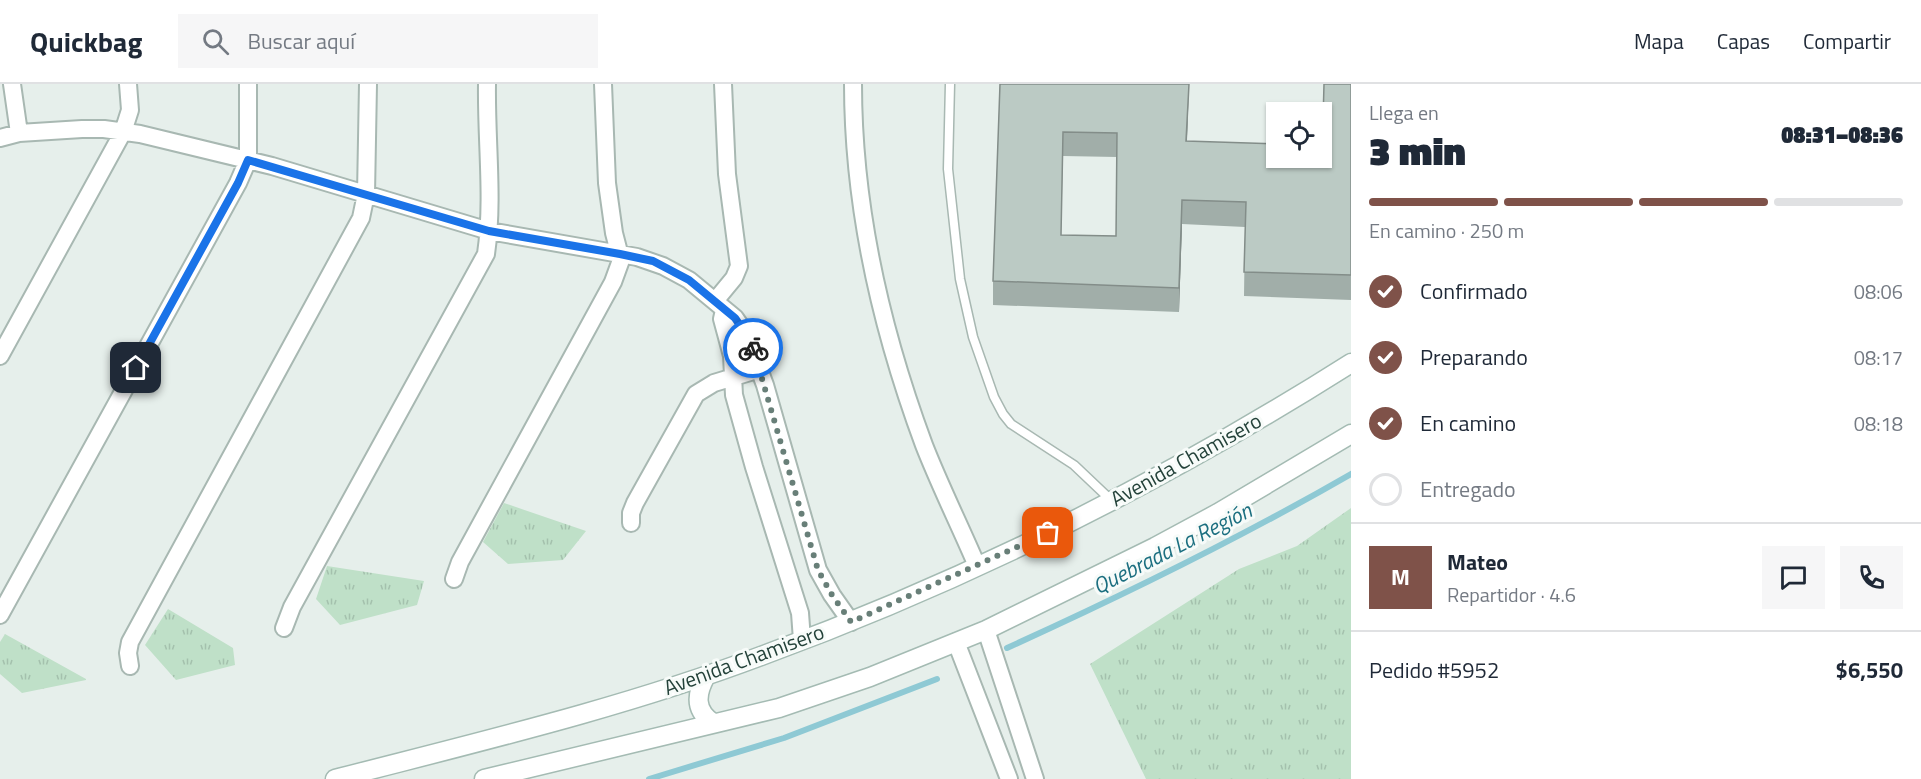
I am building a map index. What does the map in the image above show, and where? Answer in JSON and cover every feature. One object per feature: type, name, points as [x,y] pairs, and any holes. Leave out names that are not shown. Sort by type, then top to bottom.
[{"type":"street","points":[[12,84],[19,134]]},
{"type":"street","points":[[0,356],[123,132],[130,110],[128,84]]},
{"type":"street","points":[[0,615],[238,183],[248,160],[248,84]]},
{"type":"street","points":[[130,666],[128,653],[130,642],[361,218],[366,194],[368,84]]},
{"type":"street","points":[[284,628],[292,607],[486,254],[489,231],[487,84]]},
{"type":"street","points":[[454,579],[475,533],[620,266],[608,183],[603,84]]},
{"type":"street","points":[[723,84],[727,174],[739,266],[719,305],[732,356],[734,395],[754,467],[802,618],[802,640]]},
{"type":"street","points":[[853,84],[856,158],[861,199],[885,322],[910,406],[925,446],[977,566]]},
{"type":"street","points":[[0,138],[19,134],[82,129],[123,132],[248,160],[489,231],[653,261],[678,273],[735,318],[746,334],[760,369],[818,570],[851,622]]},
{"type":"street","name":"Avenida Chamisero","points":[[335,779],[548,723],[706,675],[851,622],[977,566],[1113,501],[1244,428],[1351,363]]},
{"type":"street","points":[[631,523],[635,503],[696,394],[714,383],[760,369]]},
{"type":"street","points":[[484,779],[779,708],[956,642],[986,630],[1155,547],[1351,434]]},
{"type":"street","points":[[986,630],[1035,779]]},
{"type":"street","points":[[956,642],[1009,779]]},
{"type":"street","points":[[706,675],[699,689],[698,703],[703,715],[713,723]]},
{"type":"lane","points":[[950,84],[948,169],[960,279],[973,337],[994,397],[1002,414],[1011,424],[1074,465],[1113,501]]},
{"type":"green space","points":[[504,503],[586,531],[563,560],[508,564],[483,542]]},
{"type":"green space","points":[[1351,508],[1351,779],[1146,779],[1090,664],[1239,569],[1297,546]]},
{"type":"green space","points":[[327,566],[424,581],[417,605],[340,625],[316,599]]},
{"type":"green space","points":[[168,609],[233,648],[235,665],[176,680],[145,645]]},
{"type":"green space","points":[[5,634],[86,680],[22,693],[0,674],[0,642]]},
{"type":"building","points":[[1000,84],[1189,84],[1186,141],[1266,144],[1266,168],[1332,168],[1332,102],[1324,102],[1324,84],[1351,84],[1351,275],[1244,272],[1246,202],[1182,200],[1179,288],[993,281]],"holes":[[[1063,132],[1117,133],[1116,236],[1061,235]]]},
{"type":"waterway","name":"Quebrada La Región","points":[[1007,648],[1181,565],[1351,474]]},
{"type":"waterway","name":"Quebrada La Región","points":[[649,779],[784,738],[937,679]]},
{"type":"way so far","points":[[753,348],[818,570],[851,622],[1048,533]]},
{"type":"route","points":[[136,368],[238,183],[248,160],[489,231],[653,261],[689,280],[730,313],[739,321],[753,348]]}]
